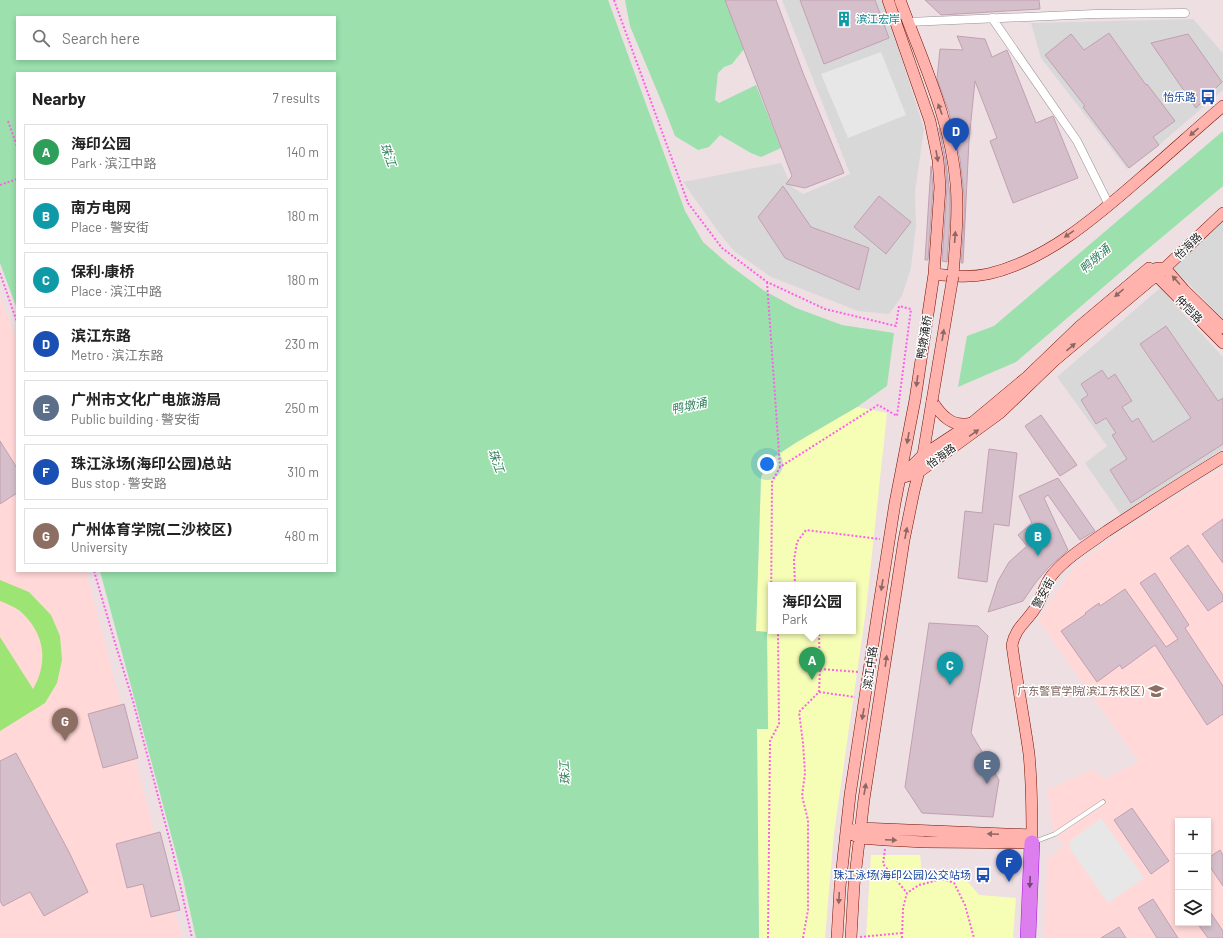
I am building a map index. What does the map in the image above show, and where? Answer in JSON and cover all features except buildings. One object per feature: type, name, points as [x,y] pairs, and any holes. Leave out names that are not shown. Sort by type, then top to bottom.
[{"type":"highway","points":[[1028,938],[1032,839]]},
{"type":"street","name":"鸭墩涌桥","points":[[888,0],[930,121],[938,160],[940,187],[934,274],[915,400]]},
{"type":"street","name":"鸭墩涌桥","points":[[900,0],[943,118],[952,155],[957,185],[953,276],[932,401]]},
{"type":"street","points":[[908,22],[1095,14],[1185,14]]},
{"type":"street","points":[[992,18],[1077,141],[1109,205]]},
{"type":"street","points":[[934,274],[953,276],[987,274],[1016,266],[1046,251],[1109,205],[1223,106]]},
{"type":"street","name":"怡海路","points":[[901,478],[920,472],[1000,413],[1054,361],[1156,270],[1223,213]]},
{"type":"street","name":"怡海路","points":[[901,478],[923,456],[973,422],[1027,377],[1080,326],[1156,270]]},
{"type":"street","name":"仲恺路","points":[[1156,270],[1184,290],[1223,328]]},
{"type":"street","name":"仲恺路","points":[[1156,270],[1223,343]]},
{"type":"street","name":"滨江中路","points":[[837,938],[840,888],[846,831],[878,611],[915,400]]},
{"type":"street","points":[[932,401],[939,412],[947,420],[957,424],[973,422]]},
{"type":"street","name":"滨江中路","points":[[851,938],[859,833],[904,540],[914,490],[920,472],[932,401]]},
{"type":"street","name":"警安街","points":[[1032,839],[1029,755],[1012,645],[1013,637],[1034,610],[1049,579],[1062,565],[1086,546],[1223,457]]},
{"type":"street","points":[[846,831],[886,840],[924,842],[1032,839]]},
{"type":"street","points":[[859,833],[1032,839]]},
{"type":"lane","points":[[1032,839],[1055,834],[1103,802]]},
{"type":"path","points":[[614,0],[688,203],[722,248],[767,282],[825,309],[896,326],[899,306],[911,309],[898,416],[878,405],[780,467],[772,482],[771,582]]},
{"type":"path","points":[[8,121],[16,143]]},
{"type":"path","points":[[0,184],[16,180]]},
{"type":"path","points":[[0,273],[16,319]]},
{"type":"path","points":[[767,282],[780,467]]},
{"type":"path","points":[[795,582],[794,560],[797,542],[806,530],[880,539]]},
{"type":"path","points":[[94,572],[133,701],[173,852],[192,938]]},
{"type":"path","points":[[768,938],[770,741],[779,724],[778,634]]},
{"type":"path","points":[[803,938],[808,910],[808,820],[802,796],[805,773],[799,712],[819,692],[819,634]]},
{"type":"path","points":[[820,669],[862,673]]},
{"type":"path","points":[[819,692],[859,697]]},
{"type":"path","points":[[886,840],[884,864],[907,893]]},
{"type":"path","points":[[902,938],[903,908],[907,893],[919,885],[943,879],[954,883],[965,905],[972,937]]},
{"type":"path","points":[[851,938],[902,933]]},
{"type":"shaded area","points":[[782,0],[883,0],[924,129],[915,192],[916,225],[911,268],[902,296],[889,314],[858,311],[771,277],[734,251],[683,182],[781,163],[792,187],[803,194],[850,174]]},
{"type":"shaded area","points":[[1193,19],[1223,53],[1223,90],[1159,145],[1127,169],[1041,58],[1031,23]]},
{"type":"shaded area","points":[[881,52],[906,115],[848,138],[821,74]]},
{"type":"shaded area","points":[[1223,221],[1223,319],[1172,267]]},
{"type":"shaded area","points":[[1160,288],[1223,357],[1223,449],[1121,515],[1085,463],[1107,446],[1057,377]]},
{"type":"shaded area","points":[[0,296],[16,338],[16,572],[86,572],[182,938],[0,938]]},
{"type":"shaded area","points":[[857,407],[887,413],[866,610],[834,833],[825,938],[759,938],[757,729],[768,728],[767,632],[756,631],[761,477],[768,461],[797,442]]},
{"type":"shaded area","name":"广东警官学院(滨江东校区)","points":[[1223,467],[1223,938],[1044,938],[1047,859],[1064,846],[1055,834],[1051,821],[1047,790],[1093,769],[1104,779],[1139,762],[1038,620],[1074,567],[1128,528]]},
{"type":"shaded area","points":[[1101,818],[1144,878],[1108,903],[1070,849],[1070,841]]},
{"type":"shaded area","points":[[871,855],[920,855],[922,874],[967,881],[979,895],[1016,898],[1013,938],[866,938]]},
{"type":"green space","points":[[0,580],[29,592],[51,615],[60,636],[62,660],[57,683],[45,703],[0,731],[0,637],[33,689],[41,671],[42,652],[38,634],[33,625],[18,610],[0,601]]},
{"type":"water","points":[[0,0],[608,0],[685,211],[703,242],[728,264],[763,290],[796,308],[842,325],[894,333],[887,386],[857,407],[797,442],[768,461],[761,477],[756,631],[767,632],[768,729],[757,729],[759,938],[196,938],[183,879],[100,572],[336,572],[336,72],[16,72],[16,306],[0,263]]},
{"type":"water","points":[[625,0],[746,0],[744,49],[732,64],[724,67],[718,73],[715,100],[719,103],[756,85],[781,148],[761,157],[751,153],[720,135],[709,147],[698,150],[675,136],[630,26]]},
{"type":"water","name":"鸭墩涌","points":[[1223,131],[1223,186],[1016,362],[958,387],[967,336],[994,326]]},
{"type":"place","name":"滨江宏岸","points":[[844,19]]},
{"type":"place","name":"怡乐路","points":[[1208,97]]},
{"type":"place","name":"滨江东路","points":[[956,151]]},
{"type":"place","name":"南方电网","points":[[1038,556]]},
{"type":"place","name":"海印公园","points":[[812,680]]},
{"type":"place","name":"保利·康桥","points":[[950,685]]},
{"type":"place","name":"广东警官学院(滨江东校区)","points":[[1156,691]]},
{"type":"place","name":"广州体育学院(二沙校区)","points":[[65,741]]},
{"type":"place","name":"广州市文化广电旅游局","points":[[987,784]]},
{"type":"place","name":"珠江泳场(海印公园)公交站场","points":[[983,875]]},
{"type":"place","name":"珠江泳场(海印公园)总站","points":[[1009,882]]},
{"type":"water label","name":"珠江","points":[[388,155]]},
{"type":"water label","name":"珠江","points":[[496,461]]},
{"type":"water label","name":"珠江","points":[[565,773]]}]
